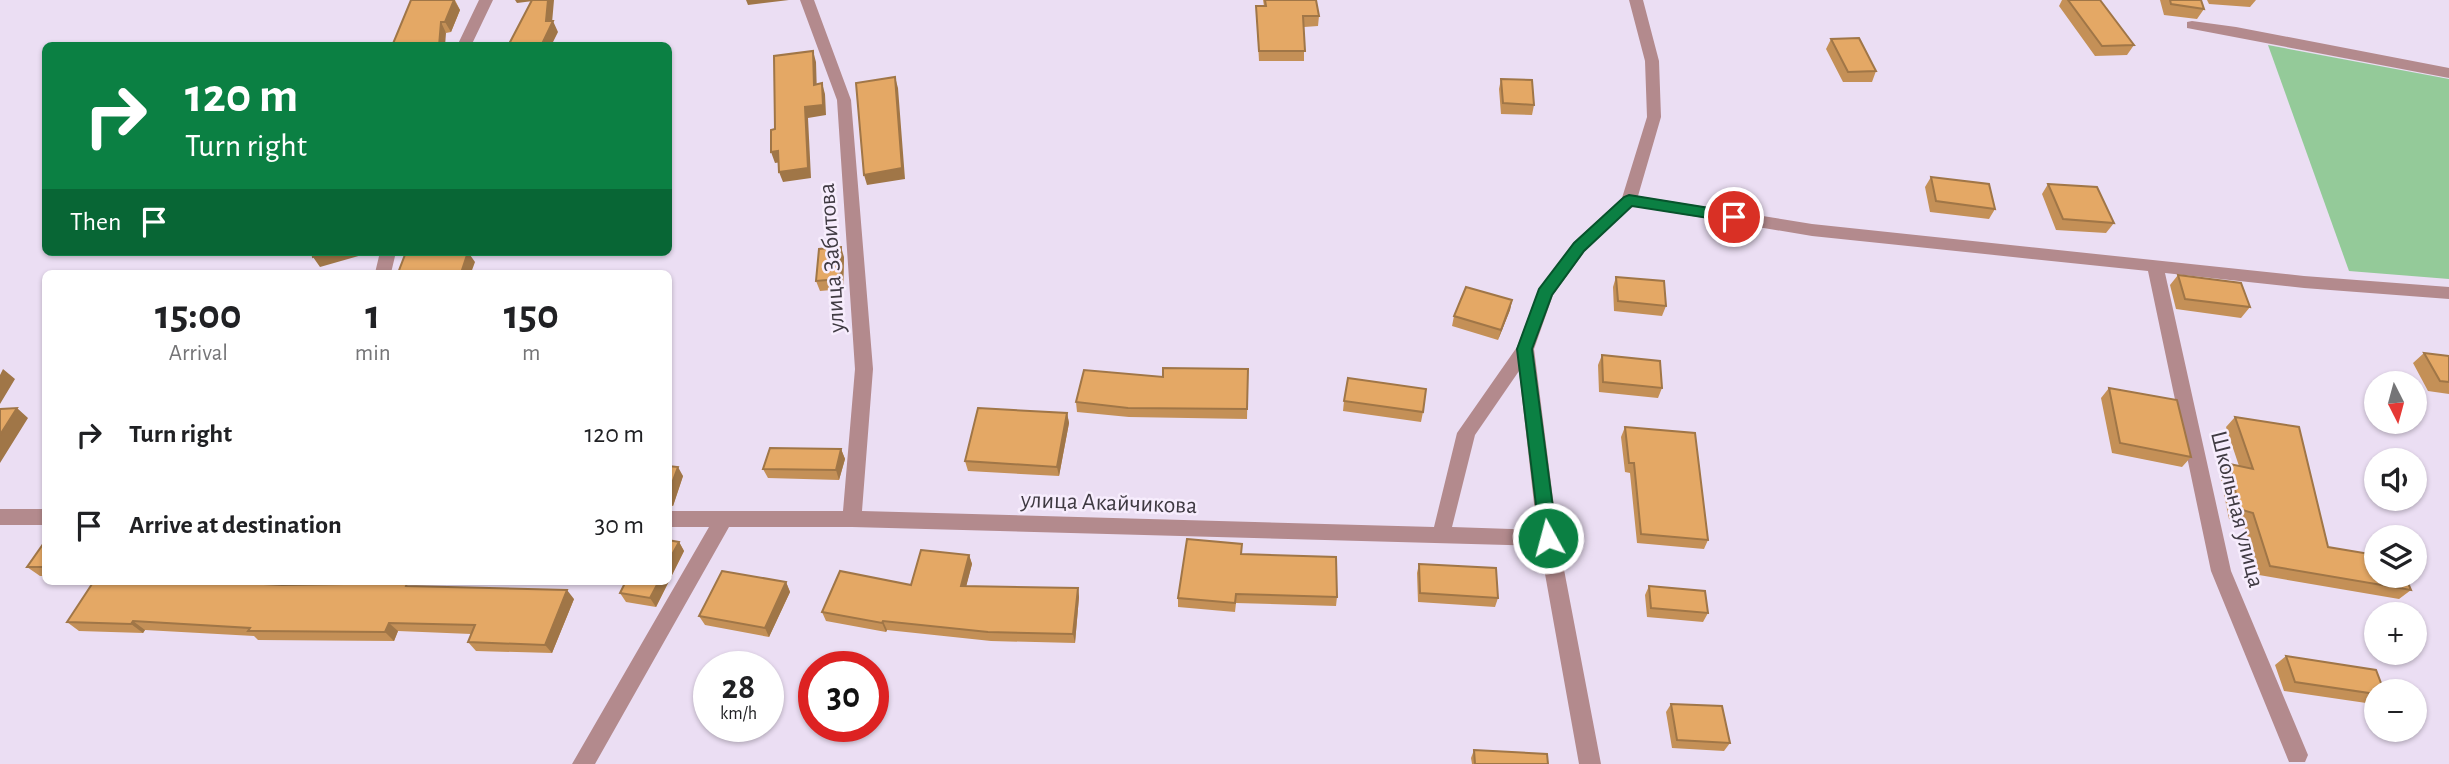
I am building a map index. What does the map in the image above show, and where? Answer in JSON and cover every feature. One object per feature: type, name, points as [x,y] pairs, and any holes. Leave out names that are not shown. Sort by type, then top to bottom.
[{"type":"street","points":[[466,42],[486,0]]},
{"type":"street","name":"улица Забитова","points":[[807,0],[844,100],[864,369],[852,519]]},
{"type":"street","points":[[1441,536],[1466,433],[1525,349],[1545,293],[1579,247],[1629,200],[1654,117],[1652,61],[1636,0]]},
{"type":"street","points":[[2192,25],[2449,73]]},
{"type":"street","points":[[1629,200],[1812,230],[2304,282],[2449,293]]},
{"type":"street","name":"Школьная улица","points":[[2155,267],[2221,571],[2297,755]]},
{"type":"street","points":[[1525,349],[1548,538],[1590,764]]},
{"type":"street","points":[[0,517],[42,517]]},
{"type":"street","name":"улица Акайчикова","points":[[672,519],[852,519],[1548,538]]},
{"type":"street","points":[[583,764],[724,519]]},
{"type":"green space","points":[[2268,45],[2449,79],[2449,279],[2349,271]]},
{"type":"building","points":[[411,0],[454,0],[445,22],[441,22],[439,42],[394,42]]},
{"type":"building","points":[[532,0],[548,0],[546,21],[553,21],[543,42],[510,42]]},
{"type":"building","points":[[1265,0],[1316,0],[1319,16],[1303,16],[1305,51],[1259,51],[1256,6],[1266,6]]},
{"type":"building","points":[[2068,0],[2100,0],[2134,45],[2102,46]]},
{"type":"building","points":[[2170,0],[2201,0],[2204,9],[2171,4]]},
{"type":"building","points":[[1859,38],[1876,71],[1848,72],[1831,39]]},
{"type":"building","points":[[813,51],[814,85],[822,83],[823,105],[805,107],[808,168],[779,172],[778,151],[771,152],[771,130],[775,129],[774,56]]},
{"type":"building","points":[[895,77],[902,168],[864,175],[856,83]]},
{"type":"building","points":[[1501,79],[1532,80],[1534,105],[1503,103]]},
{"type":"building","points":[[1931,177],[1989,184],[1995,209],[1936,201]]},
{"type":"building","points":[[2048,184],[2097,187],[2114,223],[2063,219]]},
{"type":"building","points":[[841,247],[839,279],[816,281],[819,249]]},
{"type":"building","points":[[404,256],[467,256],[462,270],[399,270]]},
{"type":"building","points":[[2178,275],[2241,283],[2250,307],[2185,299]]},
{"type":"building","points":[[1616,277],[1664,281],[1666,306],[1618,301]]},
{"type":"building","points":[[1466,287],[1512,300],[1501,330],[1454,316]]},
{"type":"building","points":[[2424,353],[2449,356],[2449,382],[2440,381]]},
{"type":"building","points":[[1602,355],[1660,361],[1662,388],[1603,382]]},
{"type":"building","points":[[1163,368],[1248,369],[1247,409],[1128,408],[1076,402],[1084,370],[1163,377]]},
{"type":"building","points":[[1348,378],[1426,389],[1423,412],[1344,401]]},
{"type":"building","points":[[2109,388],[2177,400],[2191,457],[2120,443]]},
{"type":"building","points":[[17,408],[0,435],[0,409]]},
{"type":"building","points":[[978,408],[1067,413],[1057,467],[965,461]]},
{"type":"building","points":[[2235,417],[2299,427],[2328,547],[2364,553],[2364,582],[2270,566],[2253,513],[2239,509],[2230,464],[2253,469]]},
{"type":"building","points":[[1625,427],[1695,433],[1708,540],[1641,534],[1634,463],[1629,463]]},
{"type":"building","points":[[770,448],[841,449],[836,470],[763,469]]},
{"type":"building","points":[[672,466],[678,467],[672,483]]},
{"type":"building","points":[[1187,539],[1242,544],[1241,554],[1336,557],[1337,597],[1236,594],[1235,603],[1178,598]]},
{"type":"building","points":[[672,541],[679,542],[672,555]]},
{"type":"building","points":[[42,546],[42,567],[27,567]]},
{"type":"building","points":[[921,550],[969,555],[961,586],[1078,588],[1073,634],[988,632],[882,623],[822,612],[840,571],[911,585]]},
{"type":"building","points":[[1419,564],[1496,568],[1498,598],[1420,593]]},
{"type":"building","points":[[722,571],[786,582],[765,628],[699,616]]},
{"type":"building","points":[[91,585],[406,585],[567,590],[545,645],[468,642],[475,625],[389,623],[385,632],[248,631],[250,628],[133,621],[131,624],[67,622]]},
{"type":"building","points":[[624,585],[657,585],[650,598],[620,593]]},
{"type":"building","points":[[1649,586],[1705,591],[1708,613],[1651,608]]},
{"type":"building","points":[[2286,656],[2376,670],[2379,679],[2364,679],[2364,692],[2295,682]]},
{"type":"building","points":[[1671,704],[1722,706],[1730,743],[1677,740]]},
{"type":"building","points":[[1474,750],[1547,754],[1548,764],[1475,764]]},
{"type":"route","points":[[1548,538],[1525,349],[1545,293],[1579,247],[1629,200],[1734,217]]}]
